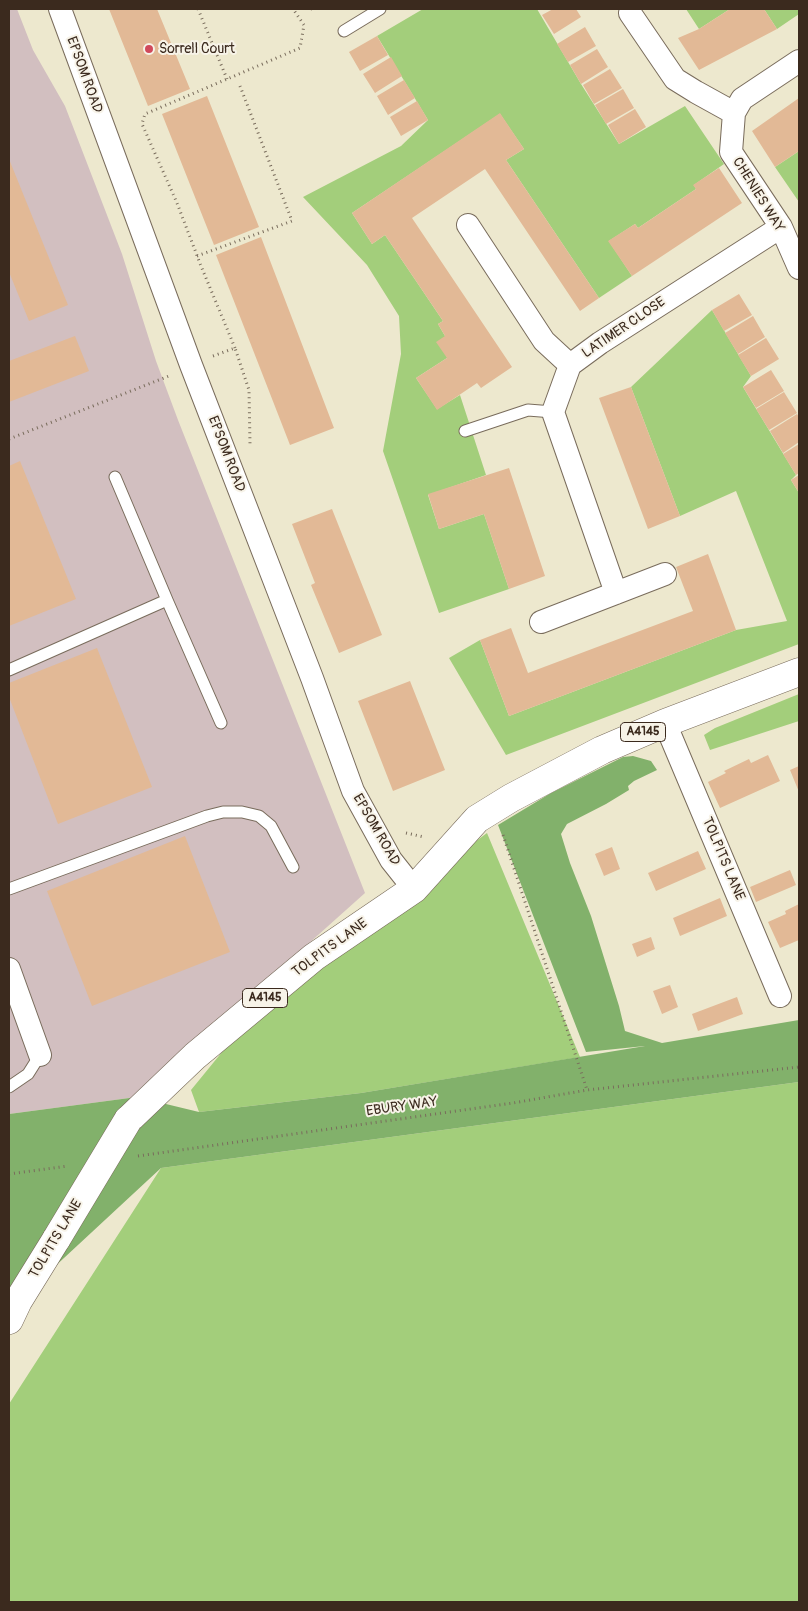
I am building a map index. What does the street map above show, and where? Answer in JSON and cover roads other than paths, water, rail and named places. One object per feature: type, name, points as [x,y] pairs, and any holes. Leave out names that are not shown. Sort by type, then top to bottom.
[{"type":"main road","name":"TOLPITS LANE","points":[[9,1320],[18,1301],[128,1120],[195,1056],[314,957],[414,889],[477,819],[511,798],[602,750],[665,723],[799,672]]},
{"type":"street","name":"EPSOM ROAD","points":[[60,9],[191,365],[354,791],[391,860],[414,889]]},
{"type":"street","points":[[630,13],[675,79],[734,113],[742,99],[799,61]]},
{"type":"street","name":"CHENIES WAY","points":[[734,113],[731,152],[781,227],[799,268]]},
{"type":"street","points":[[468,225],[544,341],[570,365]]},
{"type":"street","name":"LATIMER CLOSE","points":[[553,412],[570,365],[600,343],[781,227]]},
{"type":"street","points":[[553,412],[616,593]]},
{"type":"street","points":[[541,622],[665,574]]},
{"type":"street","name":"TOLPITS LANE","points":[[665,723],[780,996]]},
{"type":"street","points":[[9,969],[40,1055]]},
{"type":"lane","points":[[344,31],[380,9]]},
{"type":"lane","points":[[464,431],[528,410],[553,412]]},
{"type":"lane","points":[[115,477],[221,723]]},
{"type":"lane","points":[[9,670],[167,600]]},
{"type":"lane","points":[[9,888],[207,816],[223,812],[242,812],[259,816],[271,826],[293,867]]},
{"type":"lane","points":[[9,1088],[28,1074],[40,1055]]},
{"type":"place","name":"Sorrell Court","points":[[149,49]]}]
